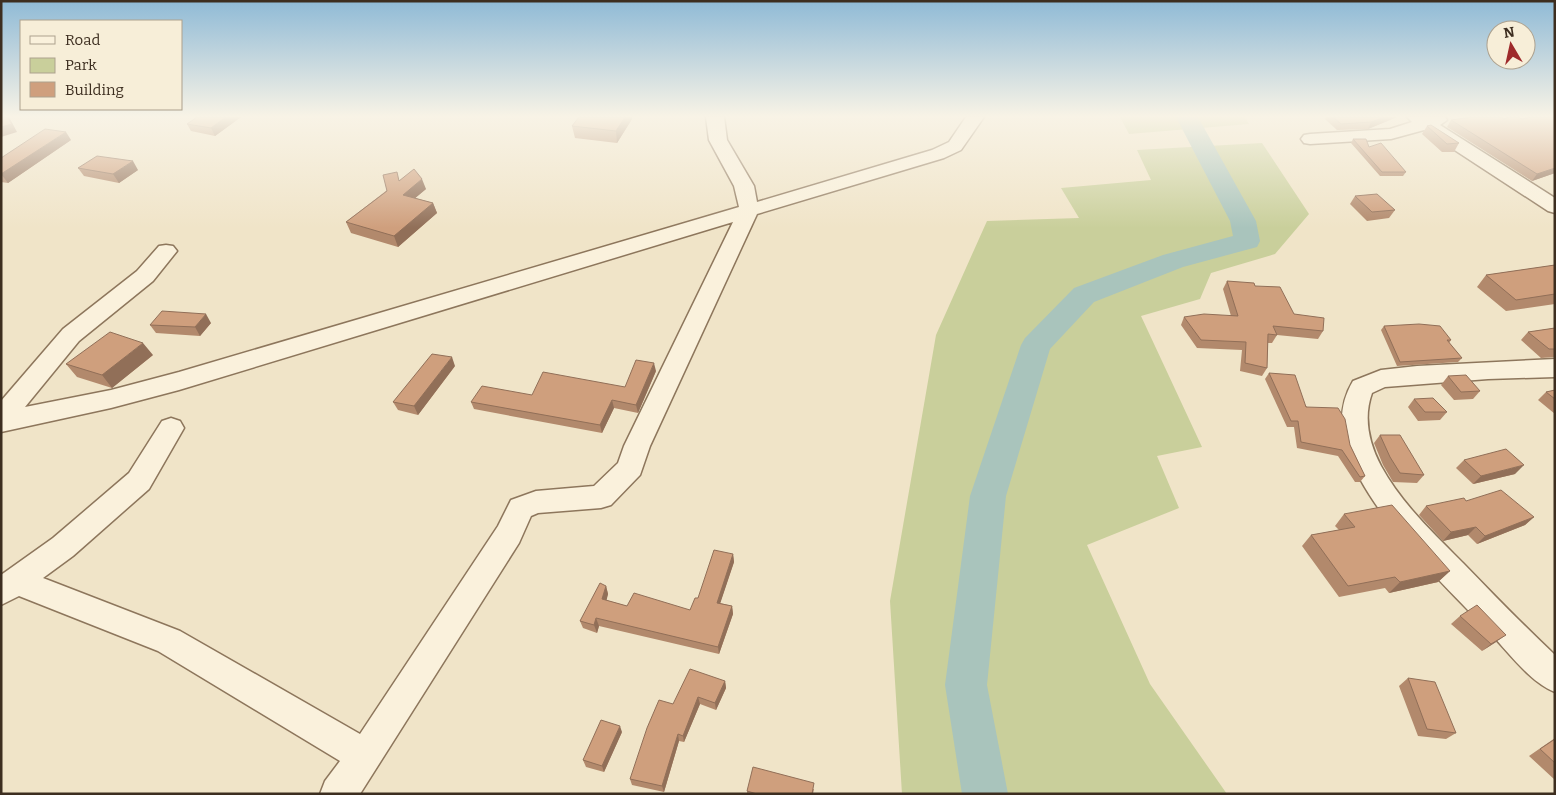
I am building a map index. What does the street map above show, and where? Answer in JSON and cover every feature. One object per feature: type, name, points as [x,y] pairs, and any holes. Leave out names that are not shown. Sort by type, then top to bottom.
[{"type":"street","points":[[338,794],[365,756],[509,534],[521,508],[536,502],[601,498],[630,468],[637,446],[749,210],[745,187],[723,154]]},
{"type":"street","points":[[1,420],[111,399],[221,369],[570,266],[938,154]]},
{"type":"street","points":[[1474,154],[1555,207]]},
{"type":"street","points":[[1,420],[71,335],[145,276],[166,251]]},
{"type":"street","points":[[1555,368],[1488,370],[1381,379],[1362,387],[1353,409],[1355,429],[1365,459],[1385,498],[1432,551],[1555,677]]},
{"type":"street","points":[[9,587],[63,547],[139,481],[171,428]]},
{"type":"street","points":[[9,587],[169,642],[365,756]]},
{"type":"green space","points":[[1139,154],[1269,154],[1309,214],[1275,254],[1211,273],[1200,299],[1141,316],[1202,447],[1157,456],[1179,508],[1087,545],[1150,684],[1227,794],[902,794],[890,601],[936,335],[987,221],[1079,218],[1061,188],[1151,180]]},
{"type":"building","points":[[7,154],[32,154],[1,174],[1,158]]},
{"type":"building","points":[[1366,154],[1391,154],[1406,172],[1382,172]]},
{"type":"building","points":[[1505,154],[1555,154],[1555,168],[1537,174]]},
{"type":"building","points":[[97,156],[133,161],[113,174],[78,168]]},
{"type":"building","points":[[414,169],[422,179],[403,195],[433,203],[394,236],[346,222],[387,191],[383,175],[397,172],[399,181]]},
{"type":"building","points":[[1377,194],[1395,210],[1372,212],[1355,196]]},
{"type":"building","points":[[1555,265],[1555,294],[1516,300],[1486,275]]},
{"type":"building","points":[[1227,281],[1254,283],[1255,286],[1280,287],[1294,314],[1324,318],[1323,331],[1273,326],[1277,335],[1268,334],[1267,368],[1245,363],[1246,342],[1201,340],[1184,317],[1204,314],[1238,316]]},
{"type":"building","points":[[162,311],[206,314],[195,327],[150,325]]},
{"type":"building","points":[[1419,324],[1440,326],[1451,340],[1447,340],[1462,358],[1400,362],[1384,326]]},
{"type":"building","points":[[1555,328],[1555,349],[1549,349],[1528,332]]},
{"type":"building","points":[[110,332],[143,343],[102,375],[66,364]]},
{"type":"building","points":[[432,354],[452,357],[414,406],[393,402]]},
{"type":"building","points":[[636,360],[654,363],[636,405],[612,400],[600,425],[471,402],[482,386],[532,395],[543,372],[625,387]]},
{"type":"building","points":[[1269,373],[1295,375],[1306,407],[1338,408],[1345,419],[1350,445],[1365,476],[1360,477],[1342,450],[1301,442],[1298,421],[1291,421]]},
{"type":"building","points":[[1466,375],[1480,391],[1461,392],[1448,376]]},
{"type":"building","points":[[1555,390],[1555,399],[1546,392]]},
{"type":"building","points":[[1433,398],[1447,412],[1425,412],[1414,399]]},
{"type":"building","points":[[1380,435],[1400,435],[1424,475],[1400,473]]},
{"type":"building","points":[[1506,449],[1524,465],[1481,476],[1464,460]]},
{"type":"building","points":[[1501,490],[1534,517],[1485,536],[1476,527],[1451,532],[1426,506],[1464,498],[1466,501]]},
{"type":"building","points":[[1392,505],[1450,571],[1400,582],[1395,577],[1348,586],[1311,535],[1355,527],[1344,514]]},
{"type":"building","points":[[714,550],[733,554],[717,603],[732,606],[718,647],[596,618],[594,625],[580,621],[600,583],[606,586],[602,599],[627,606],[634,593],[690,610],[695,598],[698,598]]},
{"type":"building","points":[[1477,605],[1506,635],[1491,644],[1460,616]]},
{"type":"building","points":[[690,669],[725,681],[715,703],[698,697],[683,736],[678,734],[662,786],[630,779],[647,728],[659,700],[673,704]]},
{"type":"building","points":[[1408,678],[1435,682],[1456,733],[1427,729]]},
{"type":"building","points":[[601,720],[620,726],[602,766],[583,760]]},
{"type":"building","points":[[1555,739],[1555,763],[1540,749]]},
{"type":"building","points":[[753,767],[814,783],[812,794],[757,794],[747,791]]},
{"type":"waterway","points":[[985,794],[966,685],[988,496],[1036,345],[1084,295],[1173,261],[1247,241],[1243,221],[1207,154]]}]
